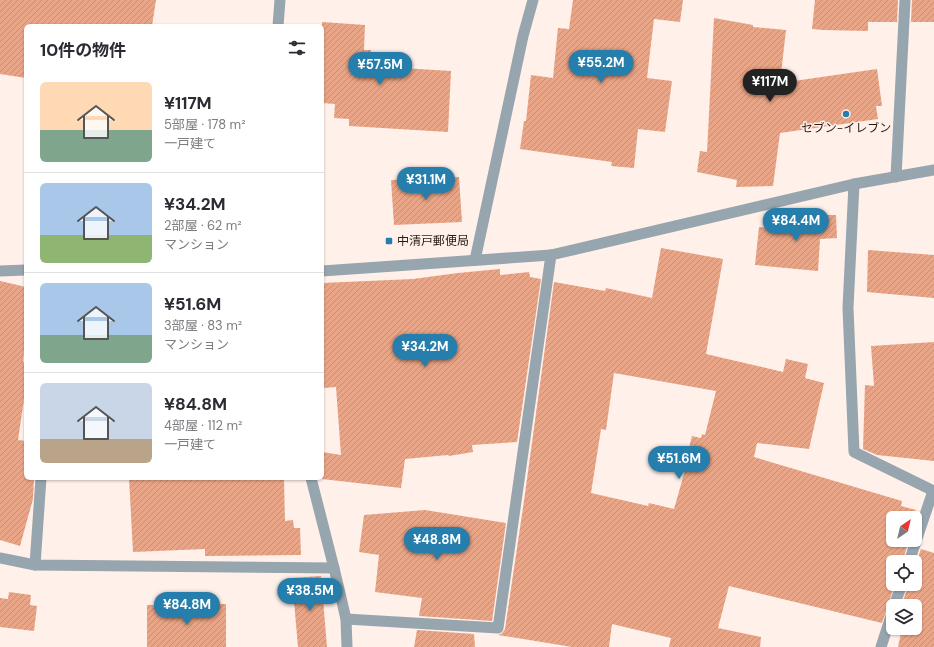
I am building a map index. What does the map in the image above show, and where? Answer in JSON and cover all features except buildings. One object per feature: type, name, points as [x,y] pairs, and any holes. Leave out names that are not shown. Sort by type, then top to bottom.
[{"type":"street","points":[[278,24],[280,0]]},
{"type":"street","points":[[475,260],[523,36],[533,0]]},
{"type":"street","points":[[896,177],[905,0]]},
{"type":"street","points":[[324,270],[551,255],[854,184],[934,170]]},
{"type":"street","points":[[854,184],[848,308],[854,452],[933,491],[911,555]]},
{"type":"street","points":[[346,619],[498,628],[551,255]]},
{"type":"street","points":[[0,270],[24,270]]},
{"type":"street","points":[[35,565],[41,480]]},
{"type":"street","points":[[311,480],[346,619],[347,647]]},
{"type":"street","points":[[0,558],[35,565],[334,568]]},
{"type":"street","points":[[881,647],[886,632]]},
{"type":"place","name":"セブン-イレブン","points":[[846,114]]},
{"type":"place","name":"中清戸郵便局","points":[[389,241]]}]
